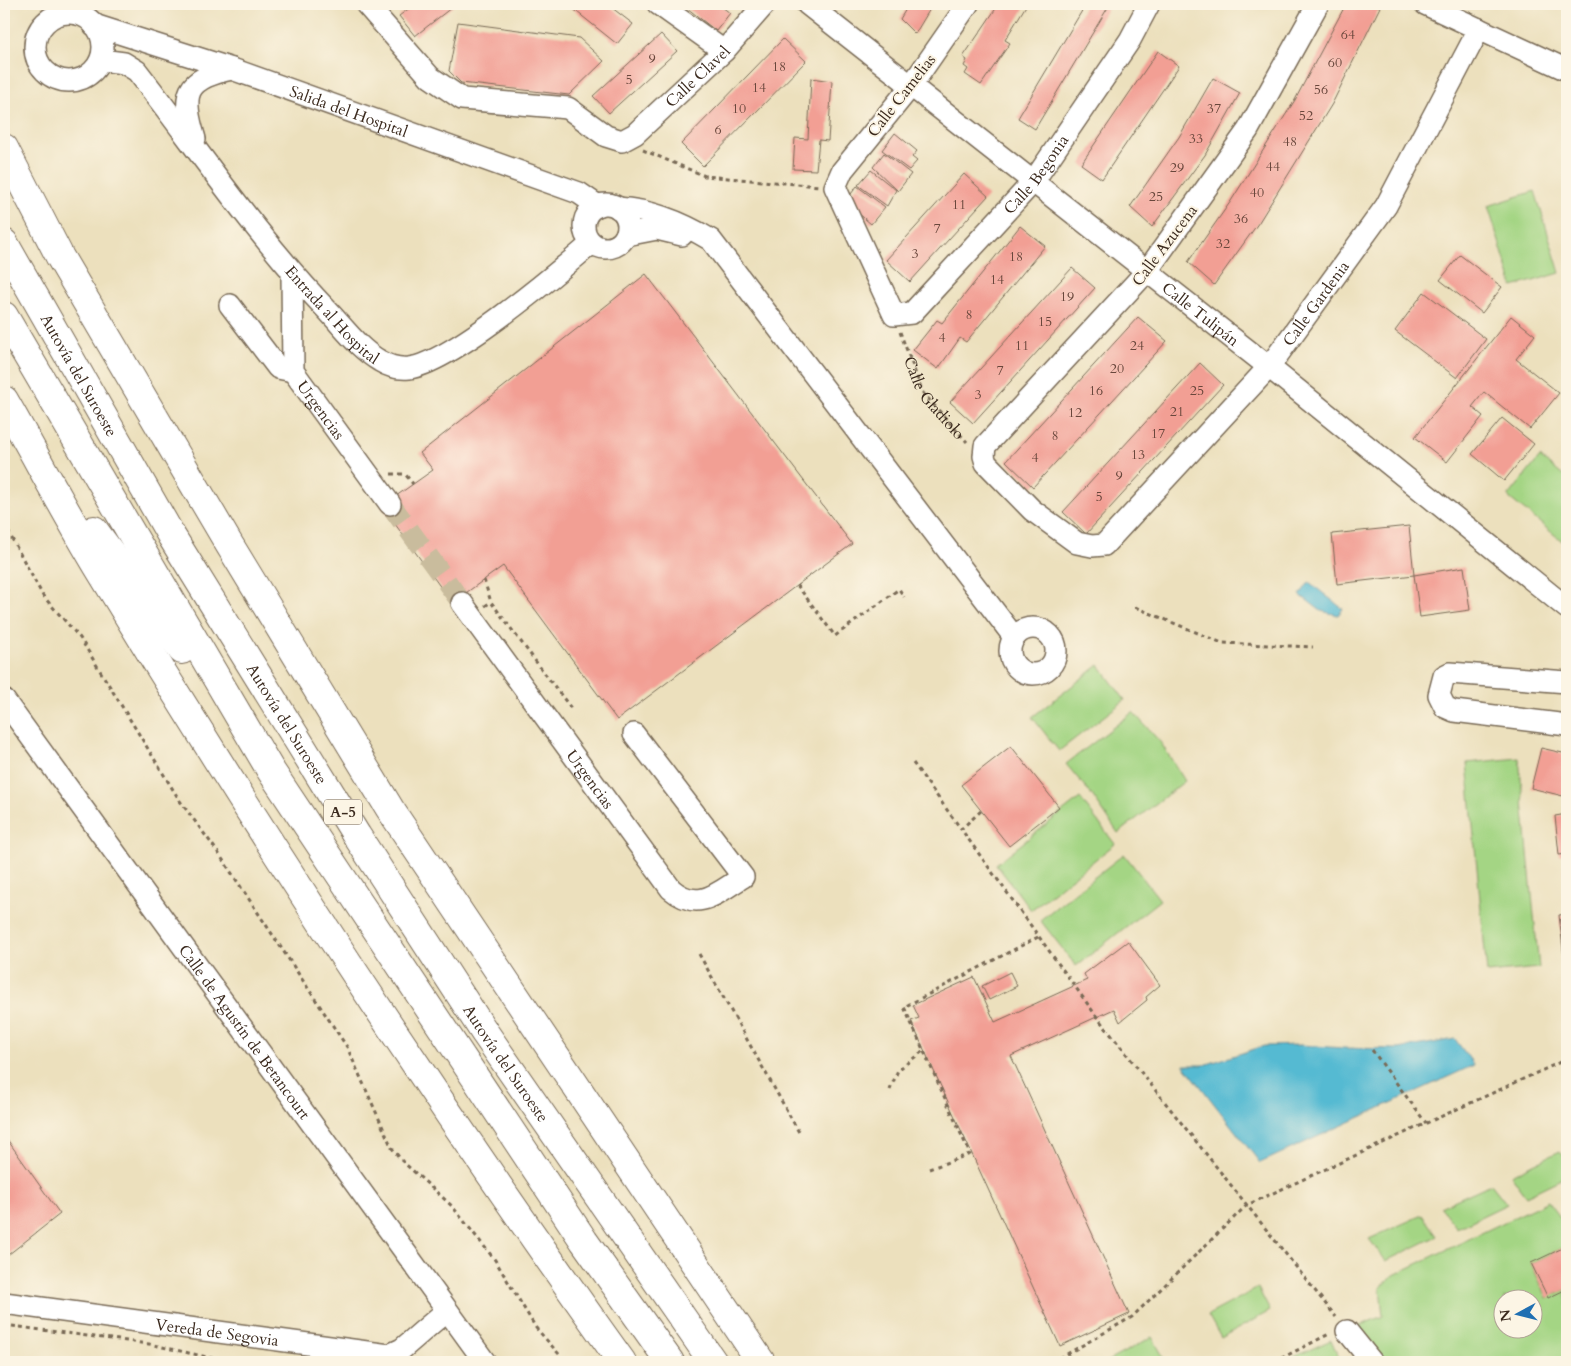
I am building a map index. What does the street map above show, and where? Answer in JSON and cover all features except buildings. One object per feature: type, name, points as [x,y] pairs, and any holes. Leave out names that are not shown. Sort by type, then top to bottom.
[{"type":"highway","points":[[4,148],[65,265],[229,544],[390,809],[760,1361]]},
{"type":"highway","name":"Autovía del Suroeste","points":[[4,243],[172,537],[352,828],[485,1034],[712,1362]]},
{"type":"highway","name":"Autovía del Suroeste","points":[[4,316],[271,770],[584,1241],[670,1362]]},
{"type":"highway","points":[[4,400],[11,428],[232,782],[394,1034],[622,1362]]},
{"type":"highway","points":[[11,428],[271,770]]},
{"type":"street","points":[[366,4],[430,77],[462,99],[568,108],[606,136],[622,141]]},
{"type":"street","points":[[658,4],[724,51]]},
{"type":"street","name":"Calle Clavel","points":[[622,141],[635,134],[724,51],[765,4]]},
{"type":"street","name":"Calle Tulipán","points":[[808,4],[1269,367],[1567,608]]},
{"type":"street","name":"Calle Camelias","points":[[835,187],[842,171],[911,86],[968,4]]},
{"type":"street","name":"Calle Begonia","points":[[894,315],[912,313],[1032,182],[1130,40],[1149,4]]},
{"type":"street","name":"Calle Azucena","points":[[986,463],[984,456],[985,446],[1147,271],[1248,130],[1318,4]]},
{"type":"street","points":[[1425,4],[1567,70]]},
{"type":"street","points":[[75,8],[94,25],[102,41],[101,60],[89,75],[71,82],[52,78],[39,64],[34,46],[40,28],[55,16],[75,8]]},
{"type":"street","name":"Salida del Hospital","points":[[94,25],[232,69],[579,193],[608,207]]},
{"type":"street","name":"Calle Gardenia","points":[[986,463],[1032,510],[1077,543],[1092,546],[1104,544],[1269,367],[1386,206],[1480,29]]},
{"type":"street","name":"Entrada al Hospital","points":[[101,60],[132,66],[199,150],[292,274],[364,349],[380,362],[396,368],[410,368],[438,357],[480,331],[592,243]]},
{"type":"street","points":[[199,150],[188,115],[186,99],[188,93],[191,86],[204,77],[232,69]]},
{"type":"street","points":[[835,187],[894,315]]},
{"type":"street","points":[[608,207],[627,221],[626,235],[620,243],[611,248],[601,247],[592,243],[586,234],[584,223],[589,213],[608,207],[633,209],[657,216],[690,228],[711,240],[1014,637]]},
{"type":"street","points":[[626,235],[657,230],[711,240]]},
{"type":"street","name":"Urgencias","points":[[292,274],[293,371],[390,504]]},
{"type":"street","points":[[230,305],[278,368],[293,371]]},
{"type":"street","name":"Urgencias","points":[[462,603],[671,890],[685,899],[702,901],[743,877],[634,734]]},
{"type":"street","points":[[1567,682],[1450,673],[1444,676],[1439,695],[1445,707],[1454,711],[1567,725]]},
{"type":"street","name":"Calle de Agustín de Betancourt","points":[[4,700],[446,1311],[485,1362]]},
{"type":"street","name":"Vereda de Segovia","points":[[4,1303],[389,1355],[402,1349],[446,1311]]},
{"type":"street","points":[[1345,1329],[1372,1362]]},
{"type":"path","points":[[622,141],[705,176],[835,187]]},
{"type":"path","name":"Calle Gladiolo","points":[[894,315],[923,393],[986,463]]},
{"type":"path","points":[[389,474],[405,474],[413,484]]},
{"type":"path","points":[[4,524],[43,596],[80,638],[180,801],[217,851],[347,1047],[392,1148],[402,1161],[452,1206],[495,1260],[536,1328],[566,1362]]},
{"type":"path","points":[[484,580],[491,602],[573,711]]},
{"type":"path","points":[[798,585],[835,636],[899,589],[904,597]]},
{"type":"path","points":[[484,607],[491,602]]},
{"type":"path","points":[[1135,607],[1222,643],[1313,647]]},
{"type":"path","points":[[913,763],[1040,936],[1096,1017],[1345,1329],[1274,1362]]},
{"type":"path","points":[[961,829],[981,811]]},
{"type":"path","points":[[929,1169],[970,1154],[904,1007],[1040,936]]},
{"type":"path","points":[[699,954],[800,1134]]},
{"type":"path","points":[[1372,1050],[1426,1123]]},
{"type":"path","points":[[890,1090],[898,1070],[923,1051]]},
{"type":"path","points":[[1052,1362],[1132,1317],[1247,1205],[1567,1059]]},
{"type":"path","name":"Vereda de Segovia","points":[[4,1325],[149,1344],[229,1362]]},
{"type":"green space","points":[[1535,191],[1560,273],[1513,287],[1488,206]]},
{"type":"green space","points":[[1540,457],[1567,479],[1567,545],[1508,497]]},
{"type":"green space","points":[[1099,665],[1125,700],[1059,751],[1032,717]]},
{"type":"green space","points":[[1133,712],[1161,743],[1185,781],[1118,833],[1092,795],[1066,764]]},
{"type":"green space","points":[[1519,758],[1539,968],[1487,973],[1467,763]]},
{"type":"green space","points":[[1080,798],[1115,844],[1031,910],[996,864]]},
{"type":"green space","points":[[1124,854],[1160,900],[1076,966],[1040,920]]},
{"type":"green space","points":[[1560,1151],[1567,1161],[1567,1176],[1526,1196],[1511,1175]]},
{"type":"green space","points":[[1491,1184],[1507,1204],[1457,1228],[1440,1207]]},
{"type":"green space","points":[[1548,1201],[1567,1226],[1567,1246],[1531,1263],[1542,1288],[1494,1288],[1494,1338],[1544,1338],[1544,1291],[1547,1298],[1567,1289],[1567,1362],[1382,1362],[1353,1328],[1383,1316],[1380,1288],[1394,1275]]},
{"type":"green space","points":[[1422,1215],[1437,1236],[1386,1261],[1369,1239]]},
{"type":"green space","points":[[1258,1288],[1270,1311],[1221,1338],[1208,1315]]},
{"type":"green space","points":[[1152,1337],[1164,1358],[1158,1362],[1106,1362]]},
{"type":"green space","points":[[1331,1340],[1341,1362],[1283,1362]]},
{"type":"water","points":[[1309,582],[1343,609],[1338,615],[1321,611],[1300,595]]},
{"type":"water","points":[[1455,1039],[1474,1065],[1260,1163],[1184,1065],[1204,1065],[1264,1046],[1301,1045],[1399,1049]]},
{"type":"tunnel","points":[[390,504],[462,603]]}]
